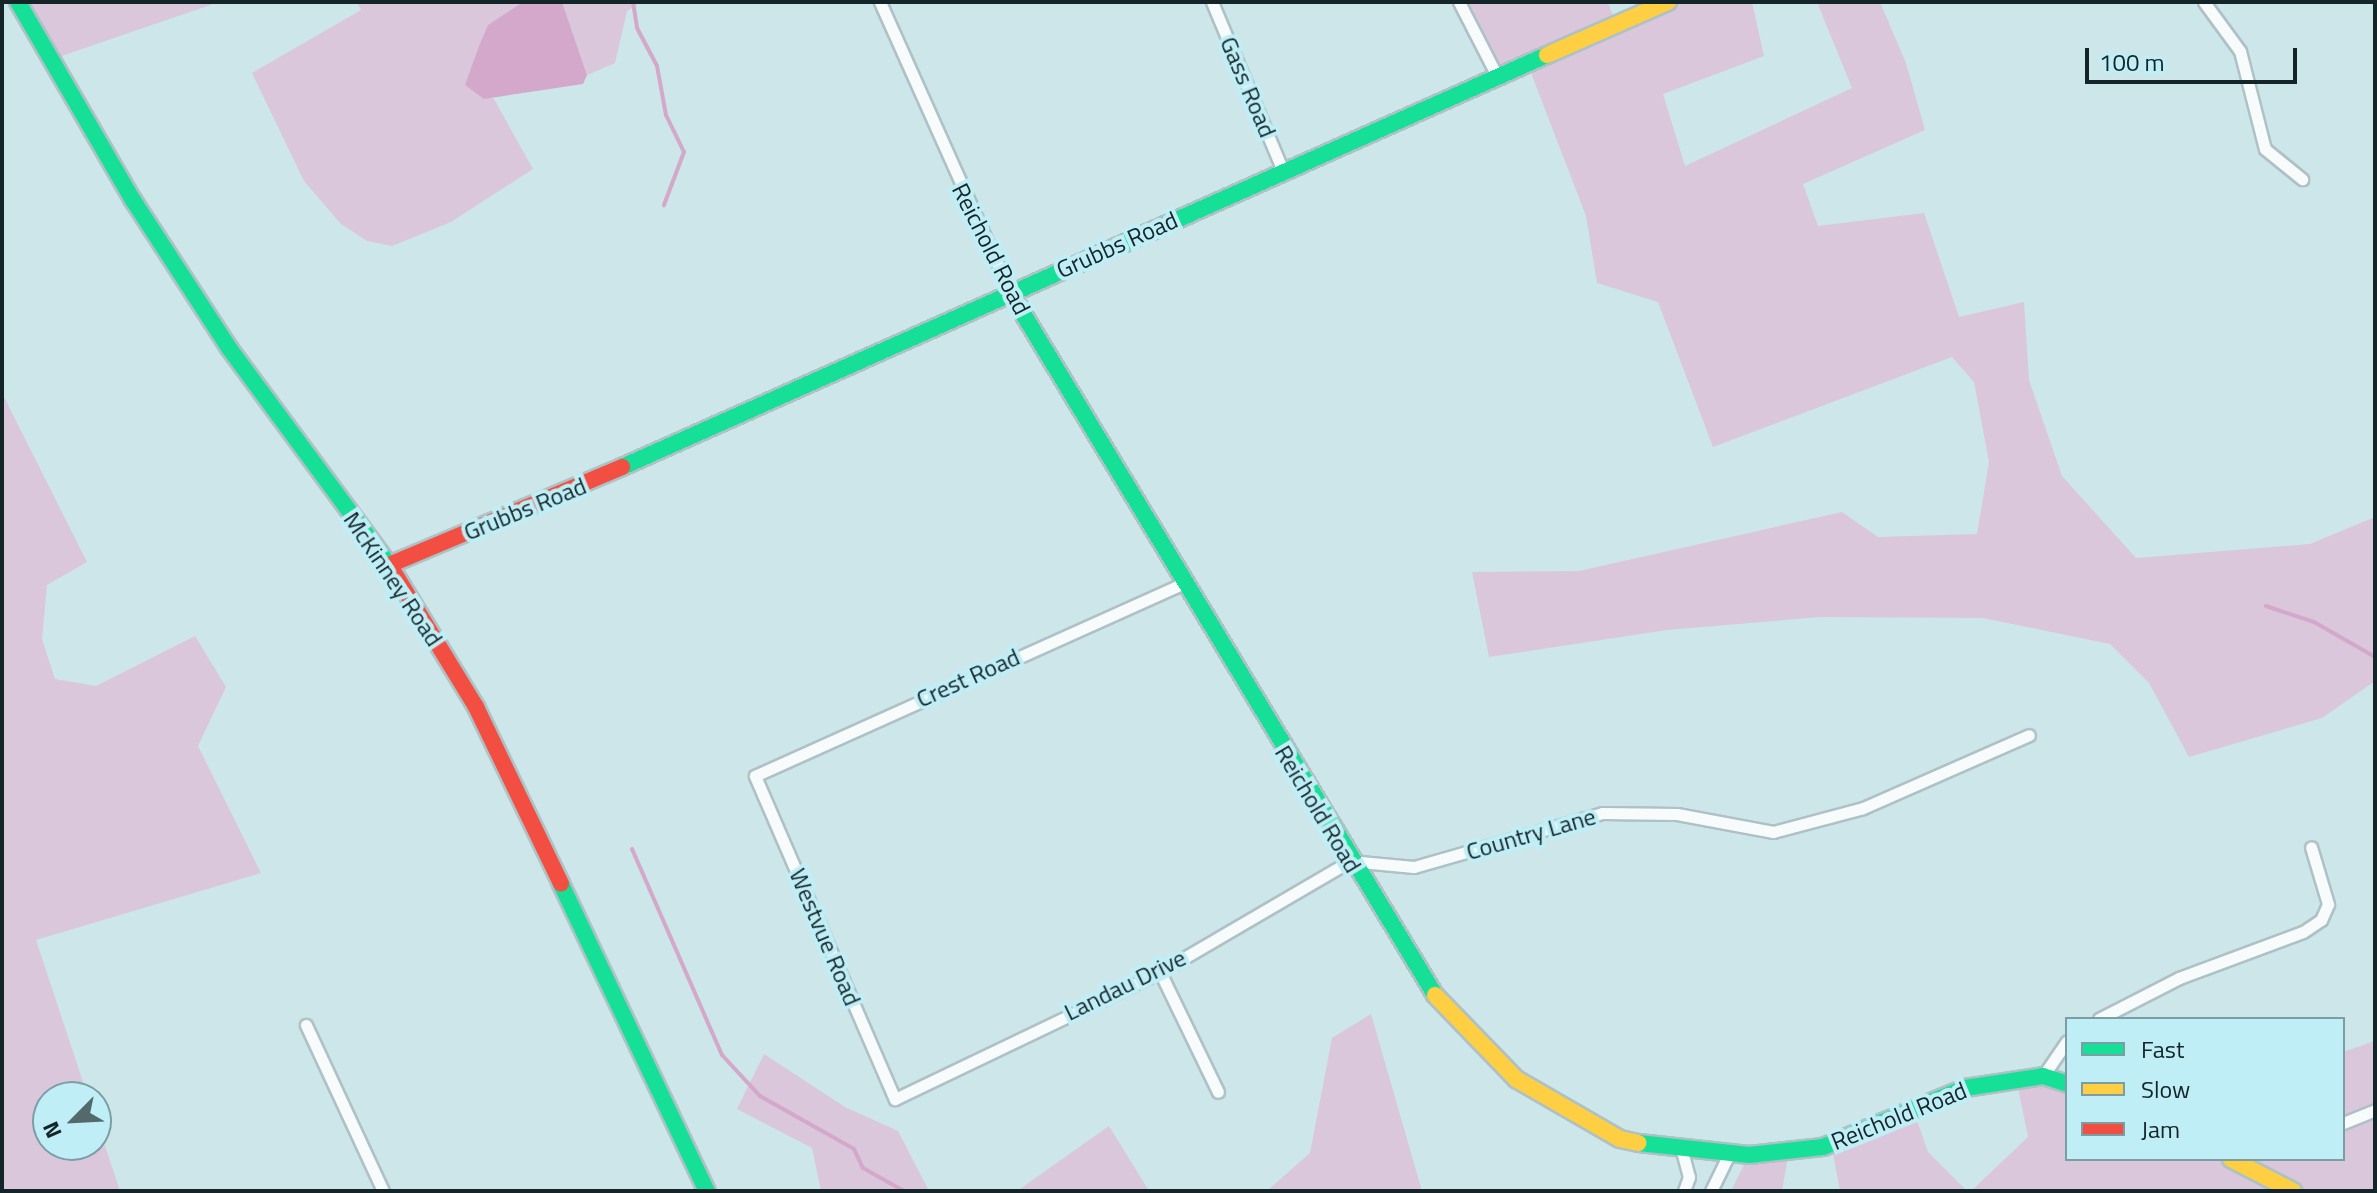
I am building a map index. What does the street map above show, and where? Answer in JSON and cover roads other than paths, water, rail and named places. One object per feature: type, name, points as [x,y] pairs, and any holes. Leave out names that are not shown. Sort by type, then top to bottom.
[{"type":"street","name":"McKinney Road","points":[[18,2],[133,200],[229,348],[389,565],[476,707],[707,1191]]},
{"type":"street","name":"Reichold Road","points":[[880,2],[943,152],[1010,292],[1182,584],[1427,987],[1516,1079],[1620,1139],[1682,1151],[1729,1154],[1823,1147],[1965,1088],[2043,1076],[2065,1083]]},
{"type":"street","name":"Gass Road","points":[[1212,2],[1284,173]]},
{"type":"street","points":[[1459,2],[1498,78]]},
{"type":"street","name":"Grubbs Road","points":[[389,565],[727,424],[1010,292],[1668,2]]},
{"type":"street","points":[[2204,2],[2240,51],[2265,149],[2302,179]]},
{"type":"street","name":"Crest Road","points":[[755,776],[1182,584]]},
{"type":"street","name":"Country Lane","points":[[1350,861],[1414,867],[1602,813],[1677,814],[1773,832],[1863,808],[2029,735]]},
{"type":"street","name":"Westvue Road","points":[[755,776],[895,1099]]},
{"type":"street","points":[[2103,1017],[2179,978],[2303,932],[2321,920],[2328,904],[2311,847]]},
{"type":"street","name":"Landau Drive","points":[[895,1099],[1160,972],[1350,861]]},
{"type":"street","points":[[1160,972],[1218,1092]]},
{"type":"street","points":[[306,1025],[383,1191]]},
{"type":"street","points":[[2043,1076],[2065,1044]]},
{"type":"street","points":[[2345,1122],[2375,1110]]},
{"type":"street","points":[[1682,1151],[1689,1177],[1684,1191]]},
{"type":"street","points":[[1711,1191],[1729,1154]]},
{"type":"street","points":[[2241,1161],[2293,1191]]},
{"type":"waterway","points":[[633,2],[637,28],[657,66],[666,115],[684,152],[664,205]]},
{"type":"waterway","points":[[2266,606],[2314,622],[2375,657]]},
{"type":"waterway","points":[[632,849],[722,1055],[760,1096],[854,1149],[863,1168],[904,1191]]}]
